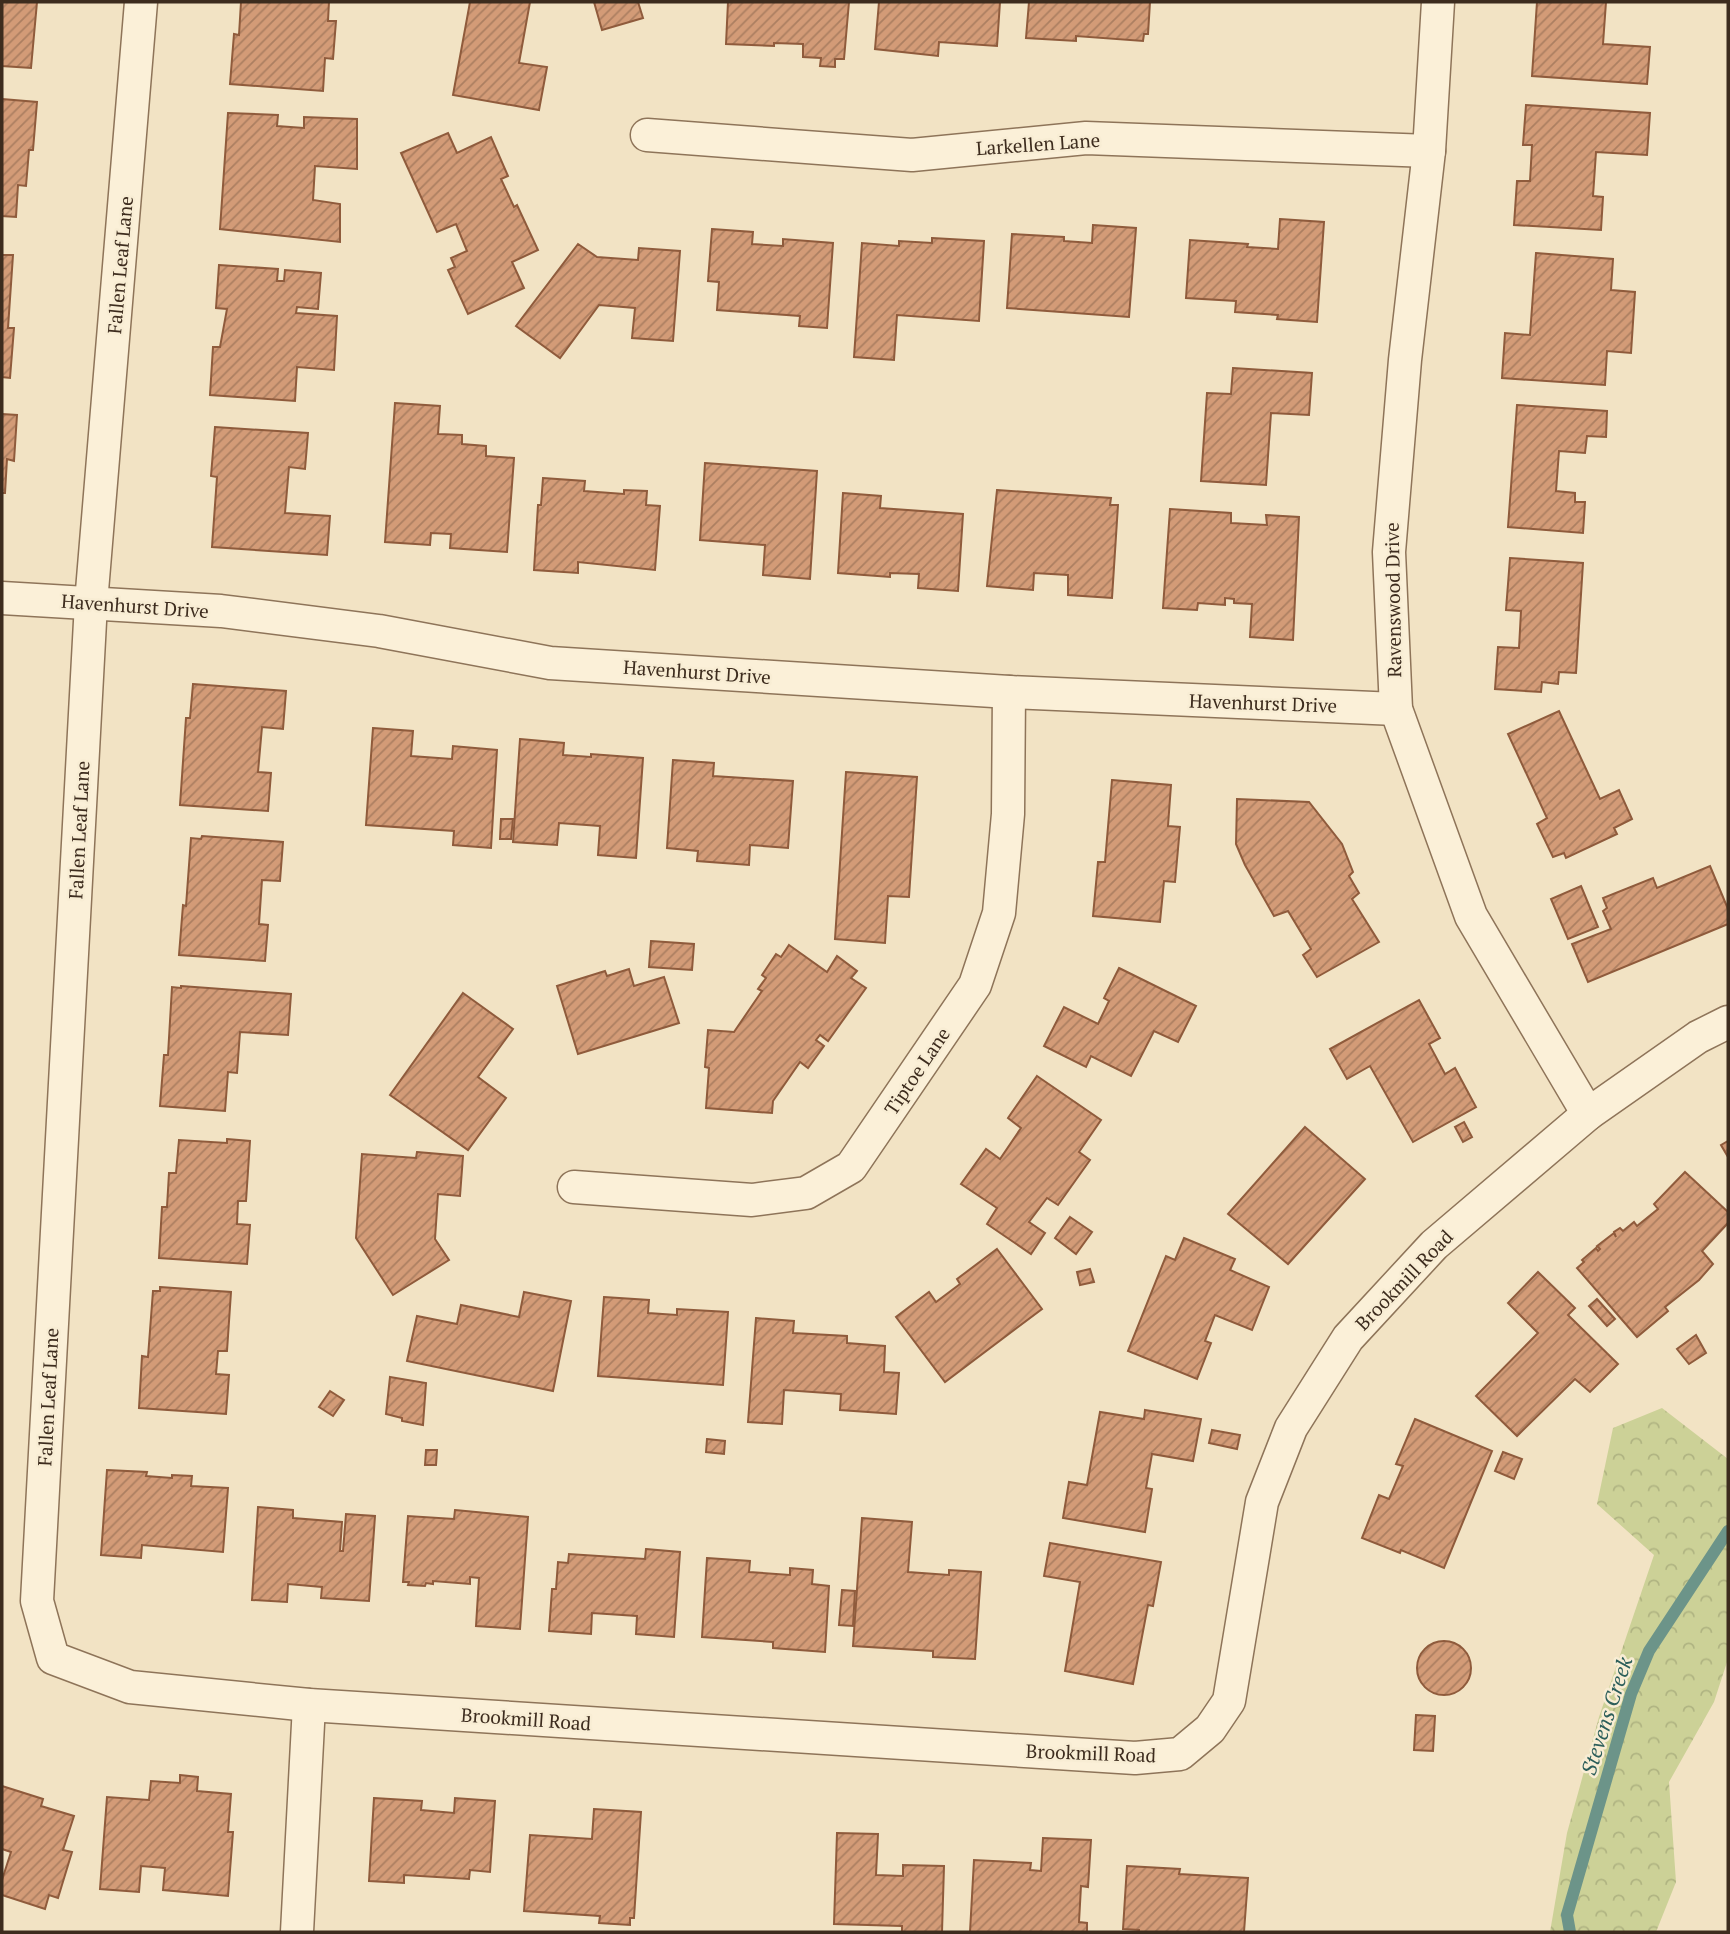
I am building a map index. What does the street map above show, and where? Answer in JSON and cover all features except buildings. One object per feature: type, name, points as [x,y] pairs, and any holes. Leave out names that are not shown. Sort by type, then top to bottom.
[{"type":"street","name":"Fallen Leaf Lane","points":[[53,1658],[37,1601],[91,603],[141,2]]},
{"type":"street","name":"Ravenswood Drive","points":[[1438,2],[1429,151],[1405,360],[1389,552],[1396,709],[1471,916],[1588,1114]]},
{"type":"street","name":"Larkellen Lane","points":[[647,135],[912,155],[1086,138],[1429,151]]},
{"type":"street","name":"Havenhurst Drive","points":[[2,598],[221,611],[379,631],[550,663],[1009,692],[1396,709]]},
{"type":"street","name":"Tiptoe Lane","points":[[574,1187],[752,1200],[806,1193],[851,1167],[975,985],[999,913],[1008,814],[1009,692]]},
{"type":"street","name":"Brookmill Road","points":[[53,1658],[130,1687],[309,1705],[1135,1758],[1180,1754],[1210,1729],[1228,1701],[1262,1502],[1291,1428],[1348,1338],[1434,1245],[1588,1114],[1698,1037],[1728,1023]]},
{"type":"street","points":[[297,1932],[309,1705]]},
{"type":"green space","points":[[1662,1408],[1728,1459],[1728,1659],[1714,1702],[1669,1782],[1676,1882],[1656,1932],[1550,1932],[1567,1833],[1599,1717],[1654,1555],[1597,1504],[1613,1428]]},
{"type":"waterway","name":"Stevens Creek","points":[[1570,1932],[1567,1915],[1631,1694],[1649,1651],[1728,1531]]}]
